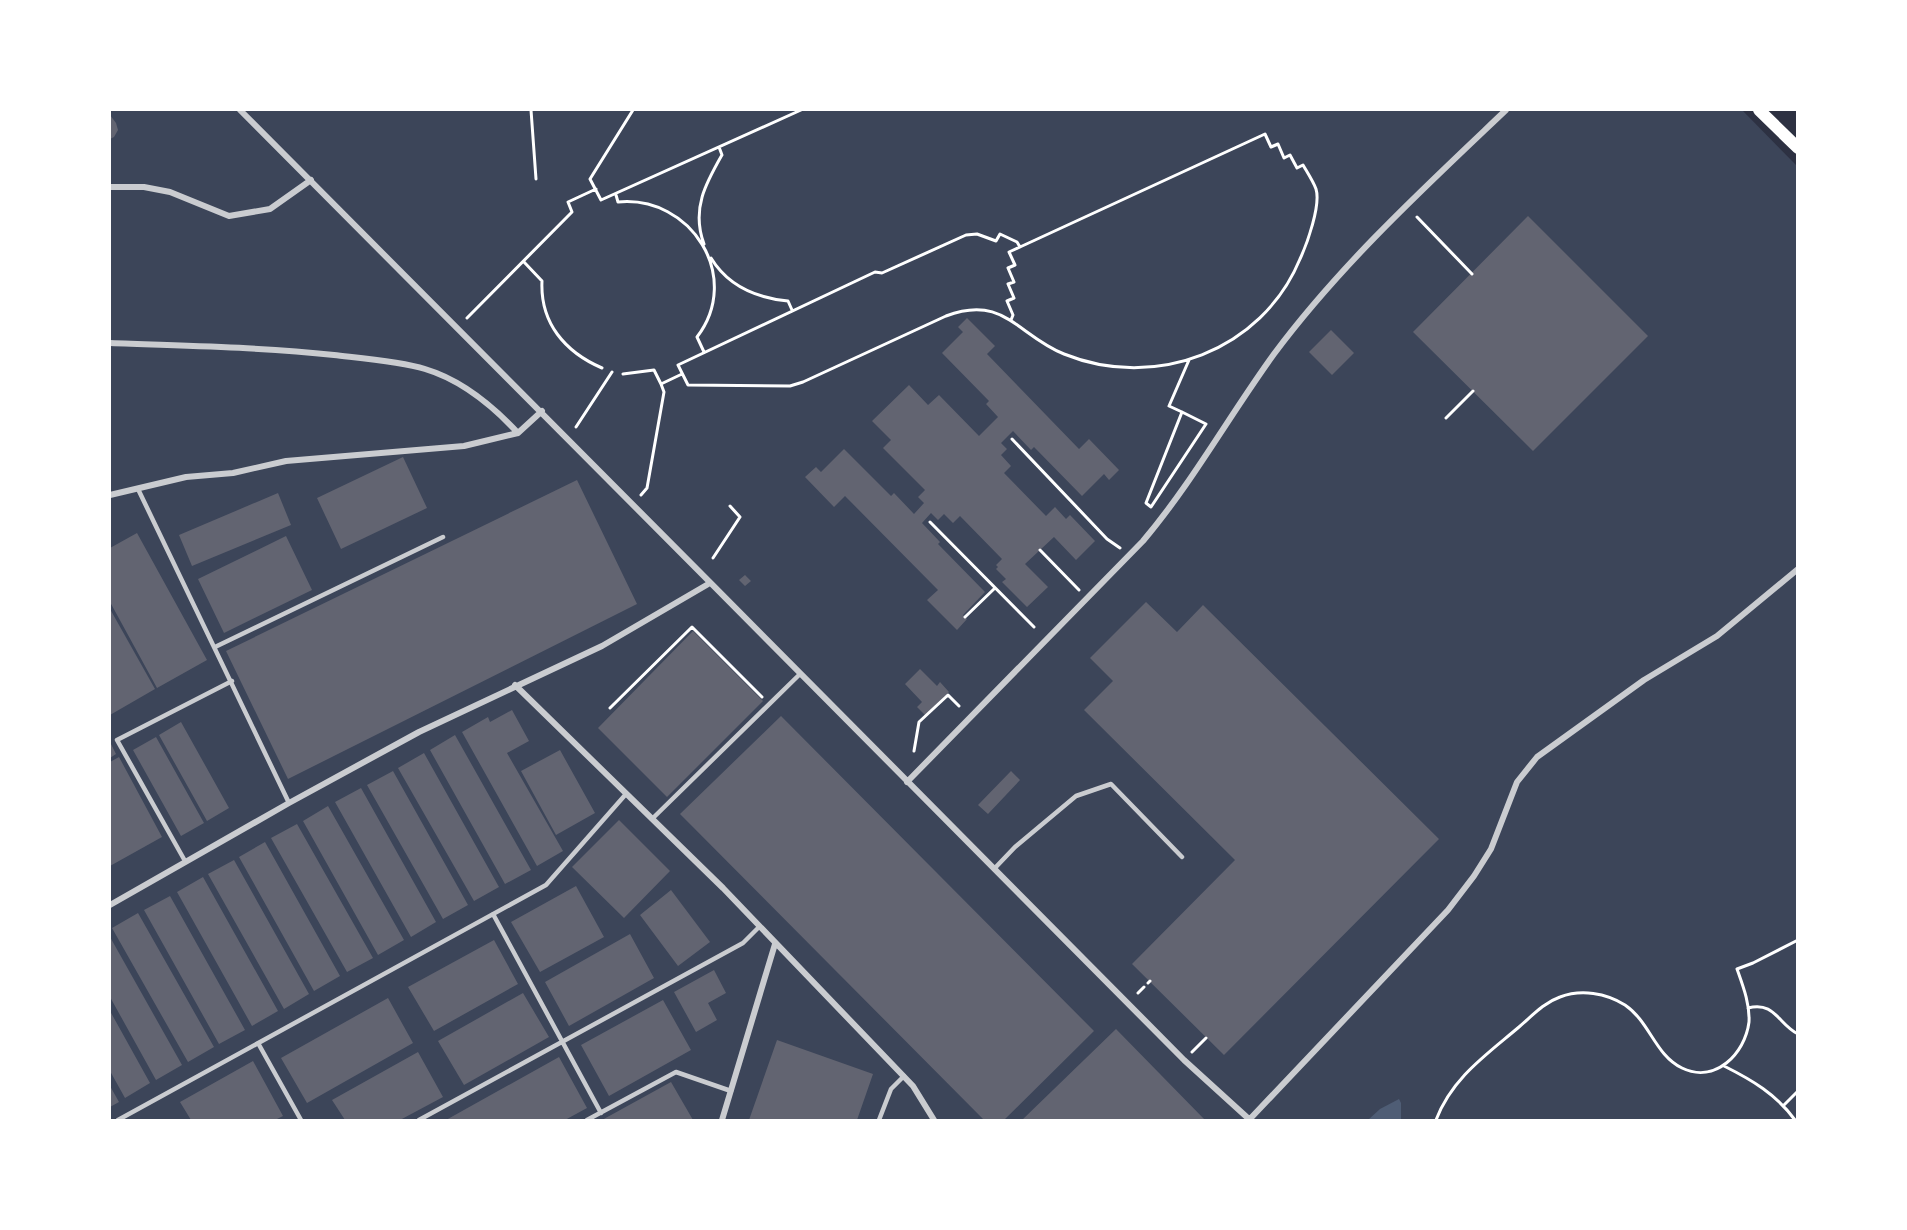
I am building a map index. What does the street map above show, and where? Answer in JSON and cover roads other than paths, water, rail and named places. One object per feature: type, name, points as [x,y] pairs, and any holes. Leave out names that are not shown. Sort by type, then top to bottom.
[{"type":"main road","points":[[1759,110],[1797,148]]},
{"type":"street","points":[[240,110],[542,411],[710,584],[1184,1060],[1249,1120],[1461,893],[1491,849],[1517,782],[1537,757],[1644,680],[1717,636],[1797,569]]},
{"type":"street","points":[[907,782],[1130,556],[1165,515],[1275,354],[1345,269],[1506,110]]},
{"type":"street","points":[[110,187],[144,187],[170,192],[229,216],[270,209],[311,180]]},
{"type":"street","points":[[110,343],[292,351],[358,357],[424,369],[460,384],[499,413],[518,434]]},
{"type":"street","points":[[110,495],[186,477],[233,473],[286,461],[464,446],[518,434],[542,411]]},
{"type":"street","points":[[110,905],[419,732],[602,646],[710,584]]},
{"type":"street","points":[[515,685],[723,888],[904,1076],[913,1086],[934,1120]]},
{"type":"street","points":[[722,1120],[775,944]]},
{"type":"lane","points":[[138,489],[289,803]]},
{"type":"lane","points":[[215,647],[443,537]]},
{"type":"lane","points":[[652,820],[800,674]]},
{"type":"lane","points":[[185,861],[117,740],[232,681]]},
{"type":"lane","points":[[994,868],[1015,847],[1076,796],[1112,784],[1182,857]]},
{"type":"lane","points":[[118,1120],[546,885],[626,794]]},
{"type":"lane","points":[[493,914],[601,1113]]},
{"type":"lane","points":[[419,1120],[743,943],[759,927]]},
{"type":"lane","points":[[258,1043],[301,1120]]},
{"type":"lane","points":[[587,1120],[676,1072],[731,1091]]},
{"type":"lane","points":[[879,1120],[891,1089],[904,1076]]}]
